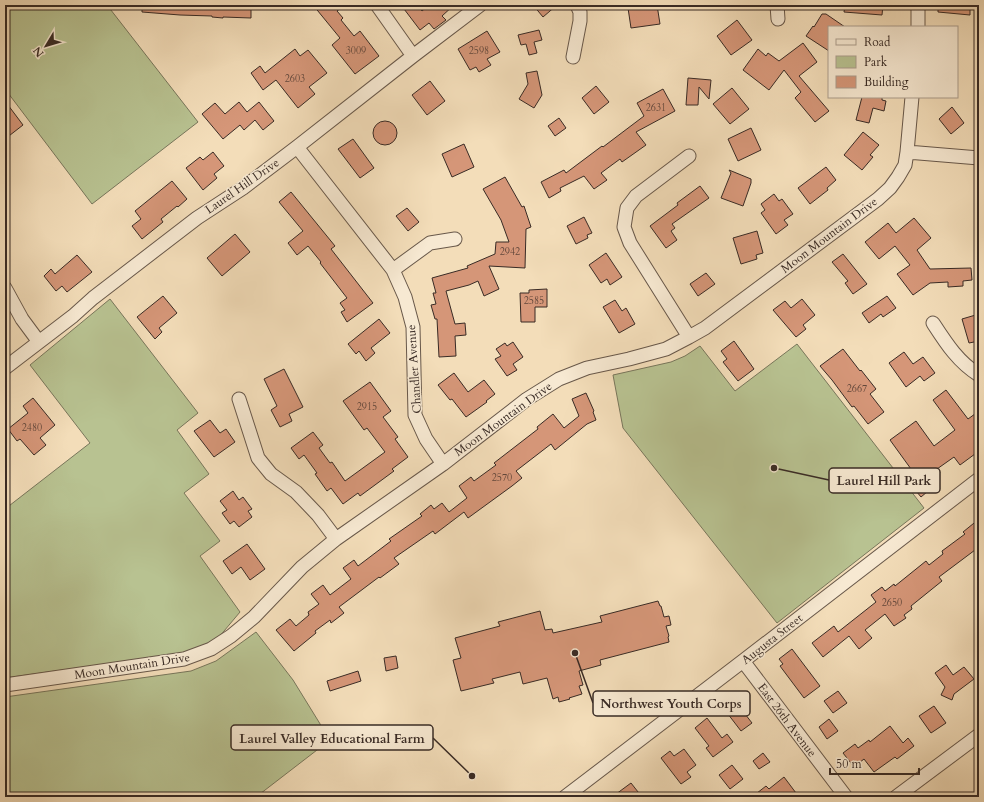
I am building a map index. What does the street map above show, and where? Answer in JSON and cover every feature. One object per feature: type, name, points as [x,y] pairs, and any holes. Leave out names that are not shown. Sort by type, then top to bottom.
[{"type":"street","points":[[377,5],[413,56]]},
{"type":"street","name":"Laurel Hill Drive","points":[[5,368],[197,218],[242,188],[297,147],[480,5]]},
{"type":"street","points":[[573,57],[580,21],[578,5]]},
{"type":"street","points":[[777,5],[778,19]]},
{"type":"street","points":[[918,5],[918,26]]},
{"type":"street","name":"Moon Mountain Drive","points":[[5,685],[184,660],[211,649],[231,636],[254,617],[302,567],[336,539],[442,464],[528,399],[559,379],[587,368],[666,349],[705,328],[878,199],[890,188],[905,165],[912,98]]},
{"type":"street","name":"Chandler Avenue","points":[[297,147],[393,270],[405,297],[413,327],[415,415],[426,439],[442,464]]},
{"type":"street","points":[[907,152],[979,158]]},
{"type":"street","points":[[689,156],[636,196],[627,208],[624,227],[630,243],[689,337]]},
{"type":"street","points":[[393,270],[430,243],[455,238]]},
{"type":"street","points":[[5,288],[22,319],[39,342]]},
{"type":"street","points":[[933,323],[958,358],[969,369],[979,375]]},
{"type":"street","points":[[239,399],[258,458],[271,474],[296,492],[318,515],[336,539]]},
{"type":"street","name":"Augusta Street","points":[[565,797],[979,479]]},
{"type":"street","name":"East 26th Avenue","points":[[743,661],[846,797]]},
{"type":"street","points":[[896,797],[979,735]]},
{"type":"green space","points":[[6,5],[107,5],[198,122],[92,204],[5,89]]},
{"type":"green space","points":[[110,299],[198,413],[177,430],[209,474],[184,493],[220,541],[200,556],[240,612],[219,637],[191,652],[5,678],[5,509],[90,443],[30,365]]},
{"type":"green space","points":[[797,344],[924,508],[777,623],[623,428],[613,375],[671,362],[685,356],[700,346],[735,391]]},
{"type":"green space","points":[[256,632],[293,680],[330,740],[256,797],[5,797],[5,697],[191,671],[216,661]]},
{"type":"building","points":[[142,5],[251,5],[251,18],[223,18],[142,12]]},
{"type":"building","points":[[313,5],[345,5],[337,11],[343,18],[341,20],[354,36],[360,31],[379,56],[355,74],[332,45],[340,38]]},
{"type":"building","points":[[401,5],[417,5],[422,11],[429,5],[454,5],[442,16],[446,20],[434,29],[429,23],[420,30]]},
{"type":"building","points":[[533,5],[557,5],[543,17]]},
{"type":"building","points":[[657,5],[660,24],[631,28],[628,8]]},
{"type":"building","points":[[845,5],[883,5],[882,15],[844,12]]},
{"type":"building","points":[[938,5],[970,5],[970,15],[938,12]]},
{"type":"building","points":[[822,14],[826,14],[844,26],[828,26],[828,50],[806,36],[813,26],[814,27]]},
{"type":"building","points":[[737,20],[752,40],[731,55],[717,36]]},
{"type":"building","points":[[539,30],[542,40],[534,42],[537,53],[529,55],[526,44],[521,45],[518,35]]},
{"type":"building","points":[[487,31],[500,52],[487,59],[491,65],[479,72],[476,67],[470,70],[458,49]]},
{"type":"building","points":[[803,43],[817,62],[799,76],[829,111],[815,122],[795,98],[801,92],[784,70],[769,90],[743,70],[758,49],[766,56],[768,53],[779,61]]},
{"type":"building","points":[[295,49],[300,56],[308,50],[327,73],[309,87],[315,94],[298,108],[276,80],[263,90],[251,73],[260,66],[265,73]]},
{"type":"building","points":[[537,71],[542,95],[534,108],[519,99],[528,84],[526,73]]},
{"type":"building","points":[[688,78],[711,80],[709,99],[699,87],[698,105],[686,105]]},
{"type":"building","points":[[430,81],[445,101],[427,115],[412,95]]},
{"type":"building","points":[[596,86],[609,102],[594,114],[582,98]]},
{"type":"building","points":[[732,88],[749,109],[730,124],[713,104]]},
{"type":"building","points":[[663,89],[675,111],[636,132],[646,145],[622,162],[620,159],[601,173],[607,180],[594,189],[584,176],[560,188],[561,191],[549,198],[541,182],[564,170],[566,173],[644,116],[637,103]]},
{"type":"building","points":[[862,98],[882,98],[882,100],[886,101],[884,111],[873,108],[869,123],[856,120]]},
{"type":"building","points":[[5,101],[23,125],[5,139]]},
{"type":"building","points":[[239,102],[247,112],[259,102],[274,121],[263,130],[255,120],[244,130],[240,125],[223,139],[202,114],[215,103],[225,114]]},
{"type":"building","points":[[952,107],[964,123],[951,134],[939,119]]},
{"type":"building","points":[[559,118],[566,128],[555,136],[548,126]]},
{"type":"building","points":[[385,121],[393,125],[397,133],[393,141],[385,145],[377,141],[373,133],[377,125]]},
{"type":"building","points":[[751,128],[761,150],[738,161],[728,139]]},
{"type":"building","points":[[863,132],[879,145],[870,155],[873,157],[862,170],[844,155]]},
{"type":"building","points":[[353,139],[374,168],[360,178],[338,149]]},
{"type":"building","points":[[464,144],[474,167],[452,177],[442,154]]},
{"type":"building","points":[[213,152],[224,166],[214,174],[217,178],[203,190],[186,168],[200,157],[203,160]]},
{"type":"building","points":[[826,167],[836,180],[827,188],[828,190],[810,204],[798,188]]},
{"type":"building","points":[[729,170],[751,179],[743,206],[721,198],[731,173]]},
{"type":"building","points":[[505,177],[522,207],[524,206],[531,227],[526,229],[525,268],[489,266],[499,289],[484,296],[478,281],[446,291],[455,324],[465,323],[466,335],[455,336],[456,356],[439,357],[437,319],[435,319],[431,305],[436,304],[433,293],[436,293],[432,278],[468,268],[467,266],[495,254],[496,242],[509,242],[501,220],[483,189]]},
{"type":"building","points":[[172,181],[187,199],[161,219],[163,222],[142,239],[132,226],[141,219],[135,211]]},
{"type":"building","points":[[700,186],[709,198],[672,224],[675,228],[671,231],[677,240],[666,248],[650,226]]},
{"type":"building","points":[[291,192],[335,246],[331,249],[373,303],[347,322],[341,312],[345,310],[340,303],[347,298],[320,263],[321,262],[308,246],[297,255],[288,243],[303,231],[279,202]]},
{"type":"building","points":[[774,194],[779,201],[782,199],[793,214],[784,220],[788,225],[776,234],[761,213],[765,210],[761,204]]},
{"type":"building","points":[[407,208],[419,222],[408,231],[396,216]]},
{"type":"building","points":[[584,217],[592,233],[587,235],[588,238],[576,244],[567,226]]},
{"type":"building","points":[[914,218],[931,238],[917,250],[930,269],[971,268],[972,280],[963,281],[963,286],[948,287],[948,282],[930,283],[913,295],[897,274],[910,265],[895,246],[879,259],[865,242],[888,223],[896,233]]},
{"type":"building","points":[[757,231],[763,253],[756,255],[757,259],[741,264],[733,238]]},
{"type":"building","points":[[235,234],[250,252],[222,276],[207,258]]},
{"type":"building","points":[[606,253],[622,277],[610,285],[607,279],[601,283],[589,265]]},
{"type":"building","points":[[843,254],[867,284],[853,294],[845,283],[848,281],[832,262]]},
{"type":"building","points":[[77,255],[92,272],[67,292],[62,286],[56,291],[44,276],[51,269],[55,274]]},
{"type":"building","points":[[706,273],[715,284],[698,296],[690,284]]},
{"type":"building","points":[[547,289],[547,307],[535,307],[535,322],[521,322],[520,293],[529,293],[529,290]]},
{"type":"building","points":[[163,296],[177,313],[159,328],[162,332],[155,339],[137,317]]},
{"type":"building","points":[[887,296],[896,308],[883,317],[881,314],[869,323],[862,313]]},
{"type":"building","points":[[802,299],[815,315],[803,325],[806,329],[796,337],[773,310],[785,301],[791,308]]},
{"type":"building","points":[[615,300],[622,311],[626,308],[635,324],[619,333],[603,307]]},
{"type":"building","points":[[979,314],[979,341],[969,343],[962,319]]},
{"type":"building","points":[[379,319],[390,333],[371,348],[375,353],[366,361],[359,351],[356,354],[348,344]]},
{"type":"building","points":[[734,341],[754,369],[738,381],[723,362],[727,359],[721,351]]},
{"type":"building","points":[[513,342],[523,357],[513,364],[517,370],[507,376],[495,359],[501,356],[496,349],[505,343],[507,346]]},
{"type":"building","points":[[843,349],[876,389],[870,394],[884,412],[868,424],[854,406],[852,407],[820,366]]},
{"type":"building","points":[[904,352],[913,364],[923,357],[935,373],[924,381],[920,376],[906,387],[889,363]]},
{"type":"building","points":[[284,369],[303,407],[289,414],[292,421],[280,427],[271,410],[277,406],[264,379]]},
{"type":"building","points":[[454,373],[468,392],[484,380],[495,394],[486,401],[487,402],[466,417],[452,399],[450,400],[438,385]]},
{"type":"building","points":[[370,382],[391,411],[383,417],[398,437],[395,439],[408,457],[392,469],[394,471],[360,496],[358,493],[343,504],[331,488],[327,491],[315,474],[317,473],[304,455],[299,459],[291,448],[313,432],[323,445],[319,448],[330,463],[332,462],[345,481],[385,452],[367,428],[364,430],[343,401]]},
{"type":"building","points":[[946,390],[968,419],[979,411],[979,451],[960,465],[954,457],[937,469],[940,473],[929,481],[934,486],[921,497],[903,475],[911,469],[890,440],[916,421],[934,446],[955,430],[933,400]]},
{"type":"building","points":[[586,393],[594,411],[596,420],[587,424],[555,450],[551,444],[516,471],[522,478],[512,486],[468,518],[464,512],[435,534],[433,531],[394,558],[399,564],[339,607],[344,613],[331,623],[330,620],[315,631],[316,633],[294,651],[276,630],[290,619],[296,626],[309,615],[308,612],[319,604],[311,594],[323,585],[330,595],[351,579],[343,568],[354,560],[358,566],[391,541],[389,539],[422,516],[420,514],[431,505],[434,509],[442,503],[449,512],[467,498],[459,486],[471,477],[474,481],[496,465],[494,463],[538,429],[537,427],[553,414],[564,428],[579,416],[572,399]]},
{"type":"building","points":[[33,398],[55,425],[40,438],[46,445],[34,455],[20,439],[17,441],[8,429],[28,413],[23,406]]},
{"type":"building","points":[[210,420],[220,433],[226,429],[235,442],[214,457],[194,431]]},
{"type":"building","points":[[233,491],[239,500],[243,497],[252,509],[248,511],[252,517],[239,527],[234,521],[230,524],[222,513],[227,510],[220,501]]},
{"type":"building","points":[[979,519],[979,547],[939,577],[942,581],[911,606],[912,609],[904,615],[906,618],[894,626],[885,614],[865,630],[872,638],[859,649],[849,636],[823,657],[812,643],[834,626],[838,632],[876,602],[871,595],[882,587],[885,591],[894,584],[895,586],[926,561],[929,565],[943,554],[942,551],[965,534],[963,532]]},
{"type":"building","points":[[247,544],[265,569],[250,580],[241,567],[232,574],[223,561]]},
{"type":"building","points":[[658,601],[664,617],[669,616],[671,625],[666,626],[669,642],[600,660],[601,665],[579,671],[583,685],[579,686],[582,694],[559,702],[558,697],[553,699],[547,678],[523,684],[520,672],[492,679],[494,683],[461,691],[453,660],[461,658],[455,638],[500,626],[498,622],[540,611],[545,630],[552,629],[553,633],[602,622],[600,616]]},
{"type":"building","points":[[792,649],[820,686],[804,698],[780,666],[783,664],[779,659]]},
{"type":"building","points":[[396,656],[398,668],[386,671],[384,658]]},
{"type":"building","points":[[946,665],[953,675],[964,667],[974,679],[954,694],[952,700],[941,695],[945,687],[935,673]]},
{"type":"building","points":[[358,671],[361,681],[330,691],[327,681]]},
{"type":"building","points":[[838,691],[847,703],[833,713],[824,701]]},
{"type":"building","points":[[732,697],[752,723],[741,731],[721,705]]},
{"type":"building","points":[[934,706],[946,723],[931,733],[919,716]]},
{"type":"building","points":[[707,718],[722,738],[727,734],[733,742],[713,757],[706,748],[709,746],[695,728]]},
{"type":"building","points":[[829,719],[838,731],[827,739],[819,727]]},
{"type":"building","points":[[890,726],[903,743],[908,738],[914,746],[897,759],[895,757],[874,772],[864,759],[854,767],[843,753],[855,744],[858,748],[869,740],[870,742]]},
{"type":"building","points":[[684,749],[696,765],[687,772],[691,777],[681,784],[661,758],[670,751],[674,756]]},
{"type":"building","points":[[763,753],[770,762],[759,769],[753,761]]},
{"type":"building","points":[[732,765],[743,779],[730,789],[719,775]]},
{"type":"building","points":[[784,777],[799,797],[752,797],[766,786],[769,789]]},
{"type":"building","points":[[631,783],[642,797],[612,797]]},
{"type":"place","name":"Laurel Hill Park","points":[[774,468]]},
{"type":"place","name":"Northwest Youth Corps","points":[[575,653]]},
{"type":"place","name":"Laurel Valley Educational Farm","points":[[472,776]]}]
